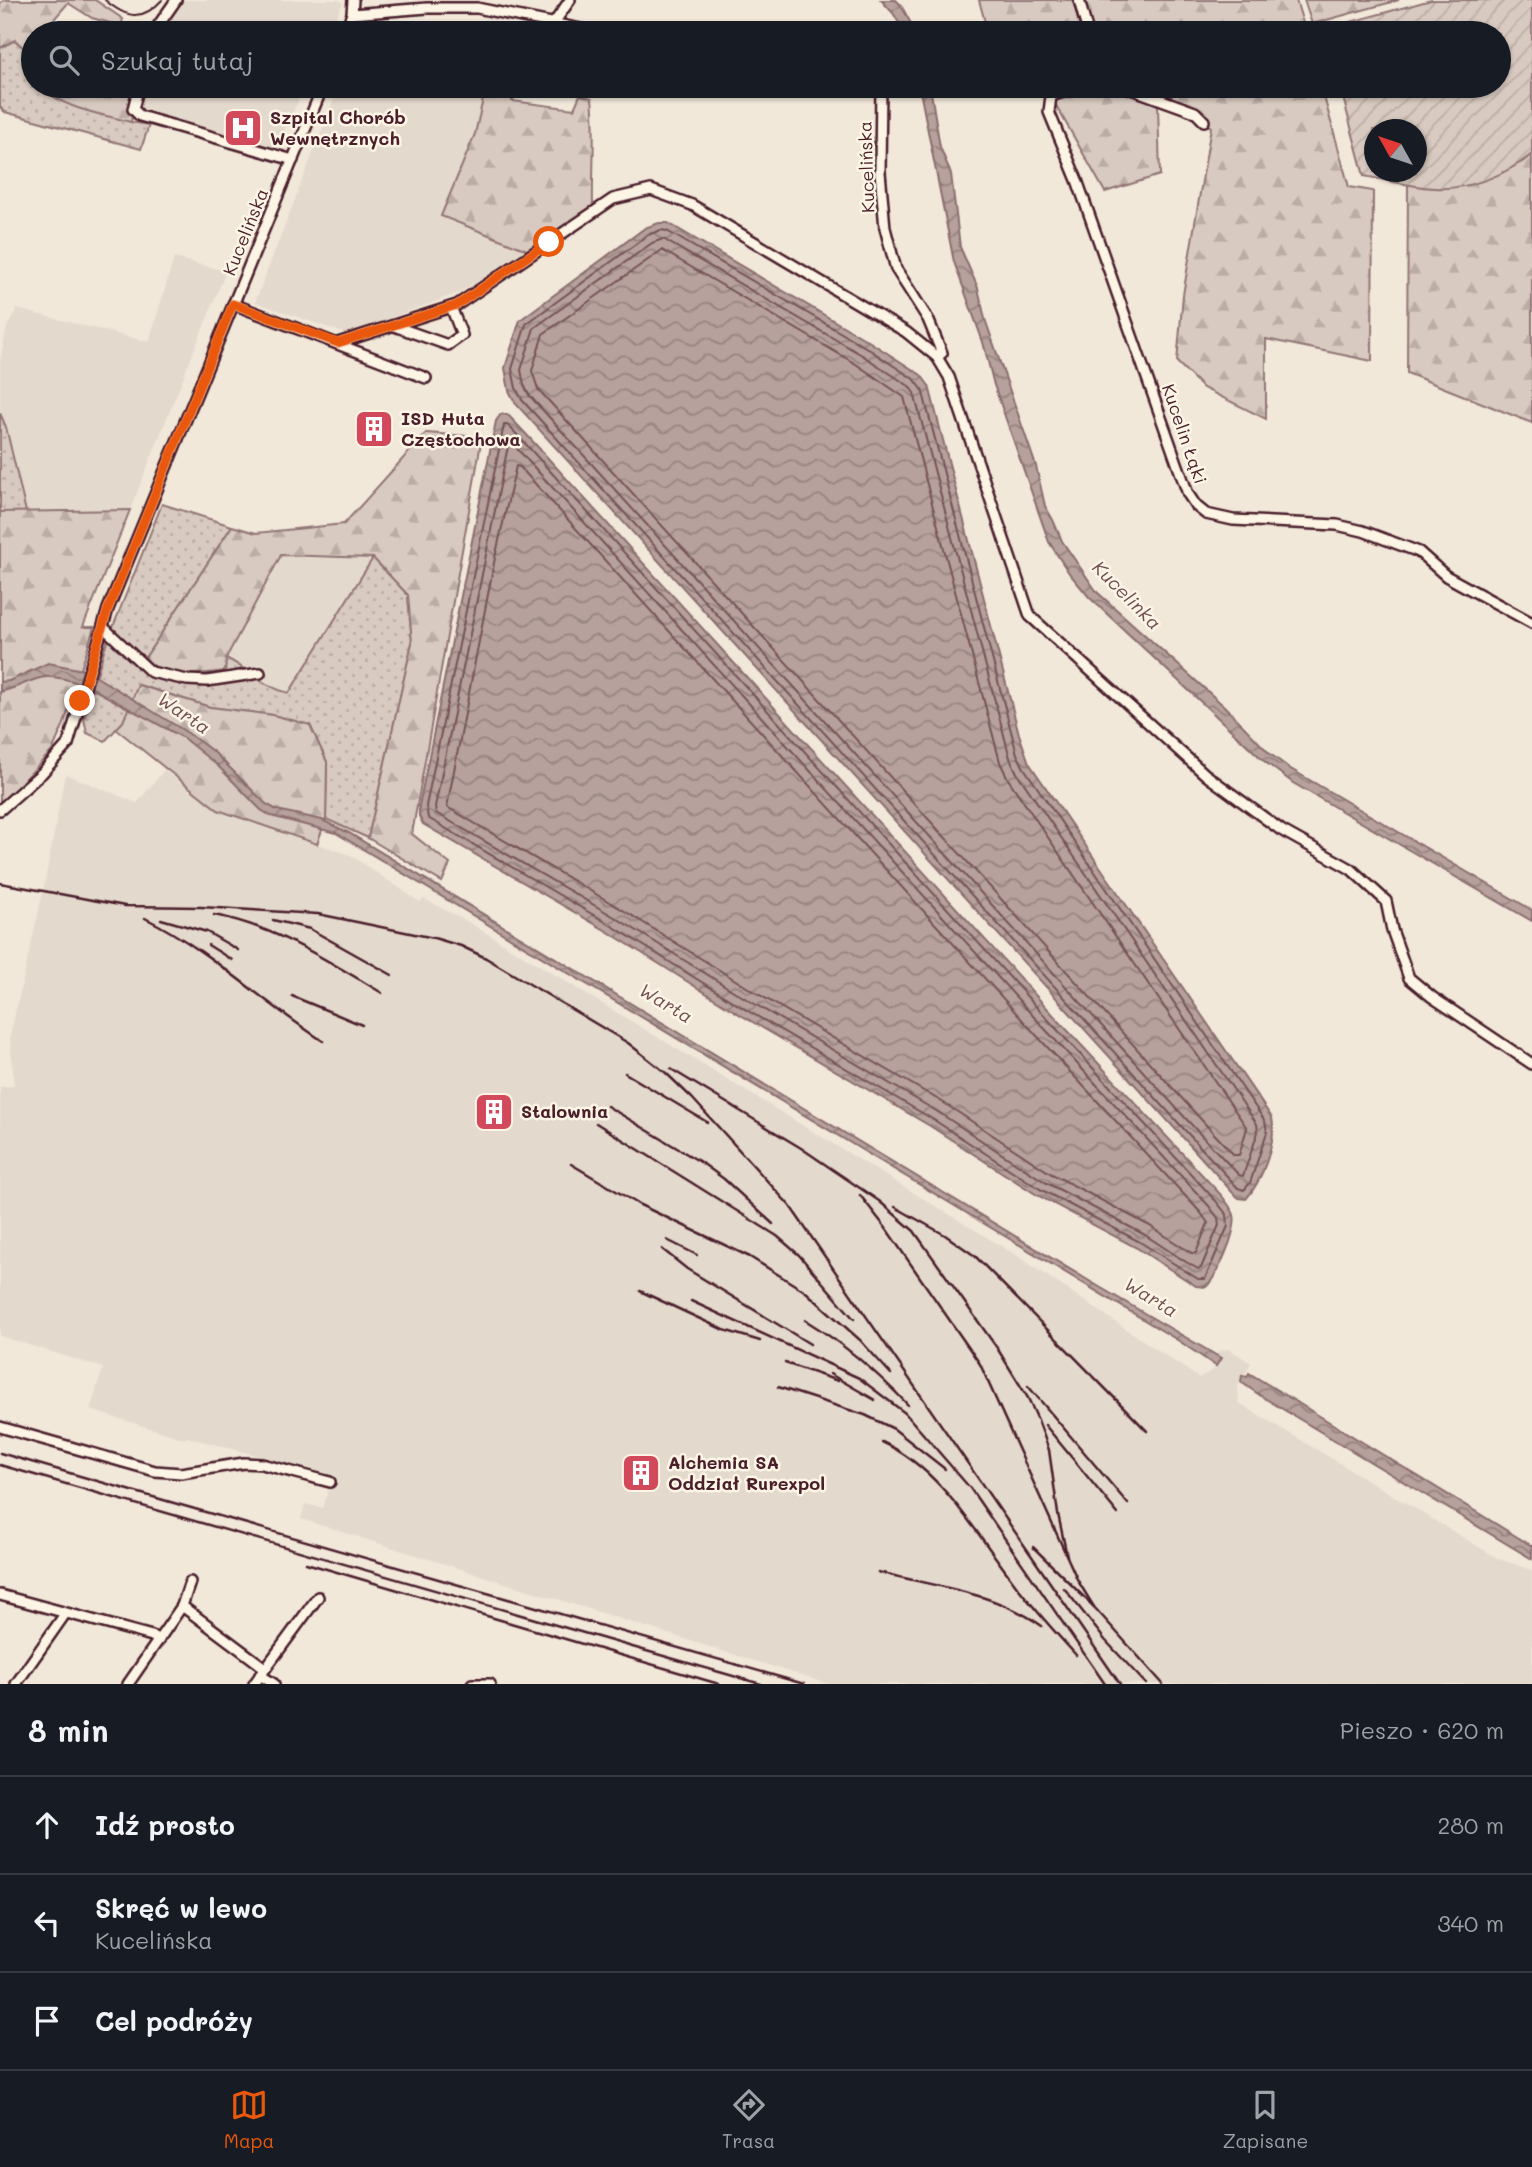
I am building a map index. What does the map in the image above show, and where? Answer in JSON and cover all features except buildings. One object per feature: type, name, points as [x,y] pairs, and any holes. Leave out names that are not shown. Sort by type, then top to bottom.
[{"type":"street","points":[[161,21],[176,0]]},
{"type":"street","points":[[349,21],[353,0]]},
{"type":"street","points":[[555,21],[570,0]]},
{"type":"street","points":[[1079,0],[1085,21]]},
{"type":"street","points":[[352,14],[427,8],[477,8],[544,21]]},
{"type":"street","points":[[136,98],[133,108],[140,116],[293,160]]},
{"type":"street","name":"Kucelińska","points":[[0,810],[42,773],[68,744],[108,609],[318,98]]},
{"type":"street","name":"Kucelińska","points":[[881,98],[880,172],[885,228],[895,268],[934,331],[942,353],[937,357]]},
{"type":"street","name":"Kucelin Łąki","points":[[1051,98],[1049,112],[1077,180],[1188,494],[1196,506],[1206,514],[1233,520],[1337,525],[1363,531],[1419,552],[1446,576],[1532,623]]},
{"type":"street","points":[[1156,98],[1195,112],[1204,121]]},
{"type":"street","points":[[338,343],[451,307],[613,199],[651,190],[692,205],[906,332],[937,357],[949,377],[1030,616],[1206,775],[1282,830],[1351,869],[1386,901],[1392,930],[1409,978],[1432,997],[1532,1064]]},
{"type":"street","points":[[233,304],[426,379]]},
{"type":"street","points":[[394,326],[448,345],[462,335],[451,307]]},
{"type":"street","points":[[103,627],[151,673],[197,681],[260,673]]},
{"type":"street","points":[[0,1427],[155,1471],[181,1473],[226,1464],[262,1464],[330,1482]]},
{"type":"street","points":[[128,1684],[181,1606],[190,1582]]},
{"type":"street","points":[[0,1595],[159,1640]]},
{"type":"street","points":[[254,1684],[318,1597]]},
{"type":"street","points":[[181,1606],[263,1671],[274,1684]]},
{"type":"street","points":[[16,1684],[65,1614]]},
{"type":"street","points":[[472,1684],[490,1684]]},
{"type":"shaded area","points":[[179,0],[339,0],[343,3],[335,21],[166,21]]},
{"type":"shaded area","name":"Szpital Chorób Wewnętrznych","points":[[142,98],[299,98],[276,149],[145,113],[140,106]]},
{"type":"shaded area","points":[[334,98],[483,98],[475,134],[441,216],[527,250],[459,293],[346,334],[255,302]]},
{"type":"shaded area","points":[[174,258],[226,271],[130,510],[26,512],[6,427],[0,413],[0,361],[7,327],[17,309],[149,342]]},
{"type":"shaded area","points":[[281,555],[373,558],[290,693],[270,688],[246,668],[226,658]]},
{"type":"shaded area","points":[[164,770],[218,810],[350,855],[420,902],[424,899],[463,919],[1016,1255],[1199,1378],[1213,1370],[1220,1359],[1216,1356],[1219,1351],[1229,1349],[1251,1363],[1238,1386],[1239,1403],[1499,1559],[1532,1570],[1532,1684],[828,1684],[301,1519],[305,1504],[323,1508],[332,1475],[187,1437],[186,1439],[90,1410],[103,1368],[0,1336],[0,1087],[14,1086],[10,1036],[43,892],[65,774],[137,803]]},
{"type":"green space","points":[[5,0],[95,0],[123,19],[103,21],[92,18],[68,3],[52,21],[21,21],[21,45],[15,40],[0,48],[0,3]]},
{"type":"green space","points":[[979,0],[1073,0],[1078,21],[985,21]]},
{"type":"green space","points":[[1081,0],[1296,0],[1302,21],[1087,21]]},
{"type":"green space","points":[[1304,0],[1399,0],[1323,21],[1311,21]]},
{"type":"green space","points":[[1431,0],[1532,0],[1532,154],[1499,175],[1474,184],[1448,188],[1393,182],[1427,182],[1427,119],[1364,119],[1364,176],[1343,98],[1511,98],[1511,21],[1354,21]]},
{"type":"green space","points":[[15,40],[21,45],[21,98],[63,98],[131,122],[149,125],[141,149],[5,112],[0,107],[0,48]]},
{"type":"green space","points":[[56,98],[135,98],[131,122]]},
{"type":"green space","points":[[483,98],[513,98],[512,101],[574,109],[579,98],[592,98],[593,206],[527,250],[441,216],[475,134]]},
{"type":"green space","points":[[1052,98],[1144,98],[1158,105],[1160,175],[1105,192]]},
{"type":"green space","points":[[1161,98],[1324,98],[1349,187],[1373,191],[1372,361],[1266,339],[1266,419],[1203,388],[1177,362],[1183,295],[1211,127]]},
{"type":"green space","points":[[1532,154],[1532,423],[1407,373],[1408,183],[1435,188],[1522,162]]},
{"type":"green space","points":[[0,413],[6,427],[26,512],[0,512]]},
{"type":"green space","points":[[426,433],[482,437],[412,834],[450,864],[442,882],[368,838],[412,643],[408,595],[373,558],[281,555],[226,658],[225,671],[172,673],[153,665],[145,658],[232,526],[256,533],[344,524]]},
{"type":"green space","points":[[162,504],[232,526],[145,658],[187,676],[225,671],[226,658],[272,687],[289,693],[373,558],[408,595],[412,643],[368,838],[326,819],[327,762],[310,725],[273,715],[210,707],[139,685],[123,722],[105,741],[87,733],[84,719],[105,647]]},
{"type":"green space","points":[[130,510],[83,627],[94,627],[64,724],[52,751],[0,805],[0,512]]},
{"type":"green space","points":[[138,685],[210,707],[273,715],[310,725],[327,762],[326,819],[317,844],[218,810],[116,729],[123,722]]},
{"type":"water","points":[[881,0],[896,0],[910,21],[898,21]]},
{"type":"water","points":[[921,98],[932,98],[940,147],[951,174],[960,247],[978,288],[985,319],[1036,466],[1045,506],[1062,541],[1097,592],[1224,706],[1269,753],[1289,768],[1532,910],[1532,921],[1293,783],[1264,761],[1089,597],[1049,542],[954,262]]},
{"type":"water","points":[[668,223],[870,342],[921,375],[929,386],[1019,734],[1029,763],[1272,1118],[1272,1138],[1267,1160],[1258,1182],[1246,1199],[1233,1193],[516,404],[509,391],[505,368],[520,320],[645,228]]},
{"type":"water","points":[[501,414],[508,415],[526,434],[1057,1019],[1222,1196],[1234,1215],[1233,1231],[1221,1264],[1206,1287],[1196,1286],[1137,1248],[1037,1195],[930,1126],[423,824],[419,816],[419,806],[496,421]]},
{"type":"water","points":[[48,663],[83,670],[79,683],[45,677],[0,692],[0,682],[9,681]]},
{"type":"water","points":[[95,676],[188,733],[215,753],[266,804],[277,810],[322,820],[349,833],[1221,1358],[1216,1366],[1179,1341],[336,833],[271,816],[261,810],[218,766],[182,737],[91,688]]},
{"type":"water","points":[[1249,1373],[1532,1546],[1532,1559],[1261,1396],[1241,1382],[1242,1375],[1247,1377]]},
{"type":"tram line","points":[[105,0],[120,11],[134,15],[148,12],[162,0]]},
{"type":"railway","points":[[0,883],[125,906],[201,907],[318,914],[434,938],[461,946],[486,958],[628,1043],[692,1098],[790,1206],[1120,1684]]},
{"type":"railway","points":[[214,915],[237,920],[280,936],[382,993]]},
{"type":"railway","points":[[145,918],[192,945],[323,1041]]},
{"type":"railway","points":[[161,919],[207,932],[238,950]]},
{"type":"railway","points":[[273,920],[310,929],[392,975]]},
{"type":"railway","points":[[208,945],[232,960]]},
{"type":"railway","points":[[292,996],[362,1025]]},
{"type":"railway","points":[[671,1069],[801,1148],[879,1201],[914,1231],[997,1348],[1028,1398],[1049,1450],[1067,1556]]},
{"type":"railway","points":[[625,1073],[707,1122]]},
{"type":"railway","points":[[607,1106],[702,1163],[724,1179],[773,1224]]},
{"type":"railway","points":[[596,1123],[777,1236],[799,1255],[854,1319]]},
{"type":"railway","points":[[571,1164],[638,1204],[750,1257],[806,1292],[860,1340],[891,1374]]},
{"type":"railway","points":[[860,1195],[980,1364],[1078,1581],[1094,1607]]},
{"type":"railway","points":[[895,1207],[945,1235],[975,1256],[1147,1431]]},
{"type":"railway","points":[[667,1240],[697,1255]]},
{"type":"railway","points":[[662,1249],[687,1269],[810,1344]]},
{"type":"railway","points":[[640,1291],[724,1330],[760,1341]]},
{"type":"railway","points":[[691,1301],[859,1378],[905,1413],[970,1488],[1105,1684]]},
{"type":"railway","points":[[805,1320],[860,1359],[908,1405]]},
{"type":"railway","points":[[785,1363],[838,1381]]},
{"type":"railway","points":[[830,1374],[875,1400]]},
{"type":"railway","points":[[1028,1386],[1128,1504]]},
{"type":"railway","points":[[778,1387],[865,1415],[894,1429],[945,1469]]},
{"type":"railway","points":[[1045,1425],[1118,1514]]},
{"type":"railway","points":[[882,1442],[902,1453],[937,1482],[1023,1594],[1076,1655]]},
{"type":"railway","points":[[0,1453],[804,1684]]},
{"type":"railway","points":[[0,1465],[761,1684]]},
{"type":"railway","points":[[1033,1547],[1094,1607],[1163,1684]]},
{"type":"railway","points":[[306,1563],[719,1684]]},
{"type":"railway","points":[[878,1572],[984,1598],[1024,1614],[1042,1626]]},
{"type":"railway","points":[[1064,1588],[1105,1640],[1146,1684]]},
{"type":"place","name":"Szpital Chorób Wewnętrznych","points":[[243,128]]},
{"type":"place","name":"ISD Huta Częstochowa","points":[[374,429]]},
{"type":"place","name":"Stalownia","points":[[494,1112]]},
{"type":"place","name":"Alchemia SA Oddział Rurexpol","points":[[641,1473]]},
{"type":"route","points":[[80,701],[108,609],[233,304],[338,343],[457,305],[549,242]]},
{"type":"water label","name":"Kucelinka","points":[[1127,595]]},
{"type":"water label","name":"Warta","points":[[184,713]]},
{"type":"water label","name":"Warta","points":[[666,1003]]},
{"type":"water label","name":"Warta","points":[[1151,1297]]}]
